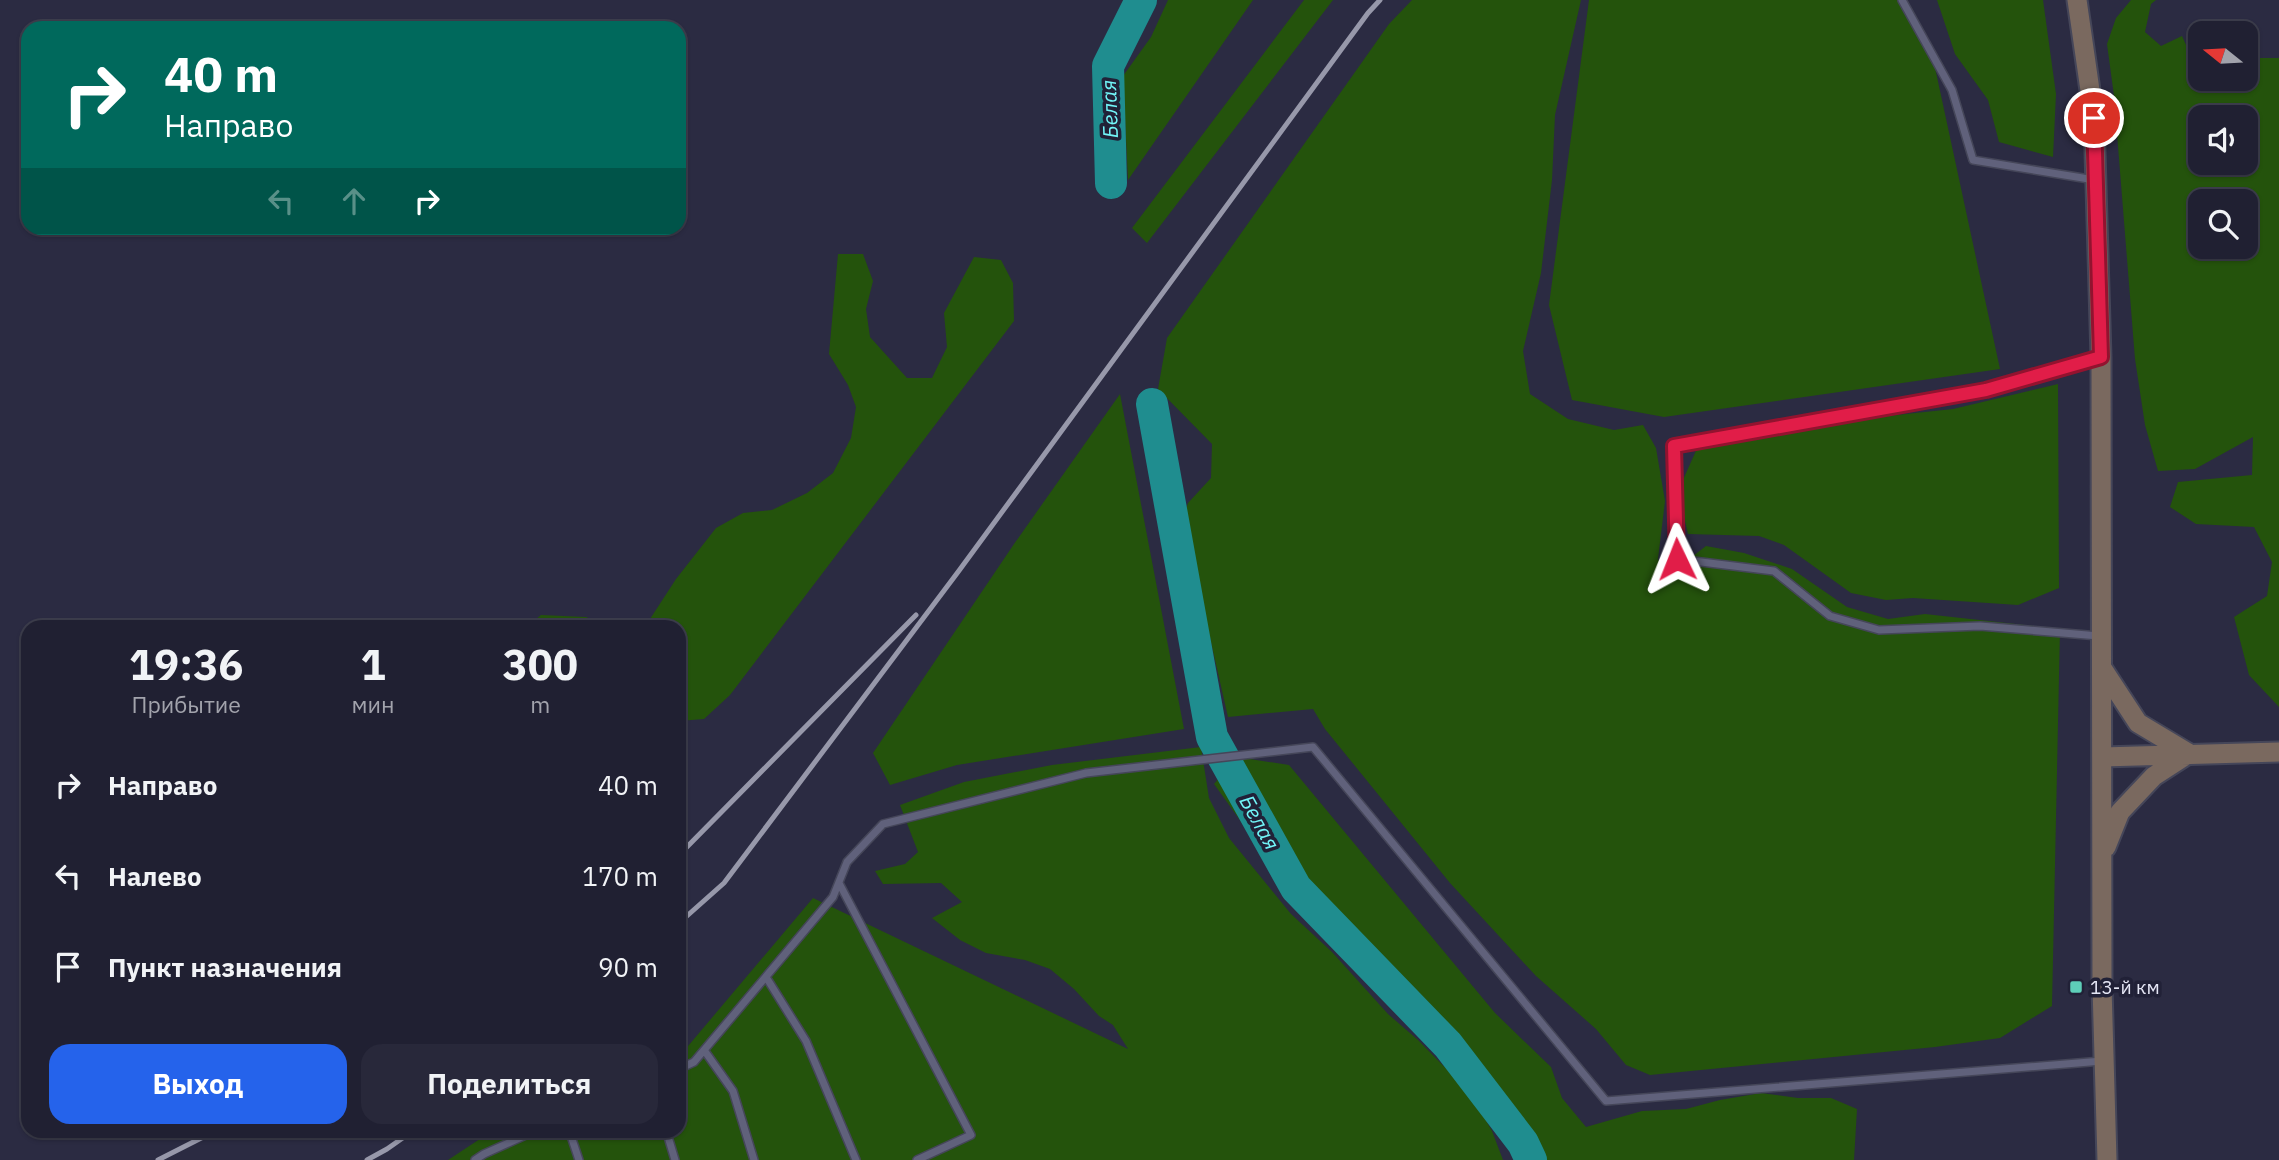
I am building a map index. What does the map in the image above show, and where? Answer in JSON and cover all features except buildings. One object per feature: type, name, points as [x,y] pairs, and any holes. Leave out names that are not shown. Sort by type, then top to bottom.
[{"type":"main road","points":[[2077,0],[2094,118],[2101,357],[2102,857],[2107,1160]]},
{"type":"main road","points":[[2101,666],[2138,723],[2188,754]]},
{"type":"main road","points":[[2102,757],[2279,752]]},
{"type":"main road","points":[[2102,857],[2120,812],[2154,776],[2188,754]]},
{"type":"lane","points":[[1902,0],[1952,90],[1972,160],[2096,180]]},
{"type":"lane","points":[[2101,357],[1986,390],[1674,446],[1677,559],[1774,571],[1830,616],[1879,630],[1980,626],[2101,636]]},
{"type":"lane","points":[[686,1066],[694,1062],[833,897],[847,862],[883,824],[1086,773],[1313,747],[1606,1101],[2104,1060]]},
{"type":"lane","points":[[839,883],[971,1135],[917,1160]]},
{"type":"lane","points":[[766,977],[806,1041],[856,1160]]},
{"type":"lane","points":[[704,1050],[733,1091],[754,1160]]},
{"type":"lane","points":[[475,1160],[519,1138]]},
{"type":"lane","points":[[572,1138],[579,1160]]},
{"type":"lane","points":[[668,1138],[675,1160]]},
{"type":"green space","points":[[1168,0],[1253,0],[1128,180],[1123,76],[1151,37]]},
{"type":"green space","points":[[1304,0],[1333,0],[1147,243],[1132,228]]},
{"type":"green space","points":[[1412,0],[1581,0],[1555,115],[1552,180],[1541,273],[1523,351],[1530,394],[1568,419],[1614,430],[1643,425],[1656,448],[1665,501],[1658,559],[1669,581],[1706,546],[1744,553],[1792,569],[1847,607],[1888,619],[1925,614],[2060,629],[2052,1006],[2000,1038],[1935,1047],[1650,1075],[1626,1065],[1596,1029],[1536,976],[1450,883],[1325,729],[1313,709],[1228,717],[1183,519],[1188,503],[1211,478],[1212,444],[1158,389],[1167,338],[1389,24]]},
{"type":"green space","points":[[1589,0],[1897,0],[1931,49],[2000,369],[1664,417],[1572,400],[1549,305]]},
{"type":"green space","points":[[1937,0],[2043,0],[2056,94],[2053,157],[1999,142],[1988,100],[1955,54]]},
{"type":"green space","points":[[2131,0],[2156,0],[2151,4],[2145,32],[2161,46],[2182,36],[2188,49],[2188,91],[2258,91],[2258,58],[2279,58],[2279,707],[2249,675],[2234,617],[2267,596],[2272,562],[2254,527],[2196,524],[2170,507],[2178,482],[2252,475],[2253,437],[2195,469],[2158,471],[2145,425],[2135,359],[2114,96],[2107,44],[2116,18]]},
{"type":"green space","points":[[838,254],[863,254],[873,281],[866,309],[870,337],[907,378],[932,378],[947,347],[944,313],[974,257],[1001,260],[1013,283],[1014,321],[730,695],[704,719],[686,720],[686,620],[646,620],[650,619],[676,579],[716,528],[743,513],[772,510],[807,493],[833,473],[851,438],[856,407],[848,385],[829,354]]},
{"type":"green space","points":[[2058,384],[2059,588],[2018,605],[1913,598],[1886,600],[1851,593],[1784,545],[1759,536],[1688,534],[1678,491],[1699,444],[1794,426],[1953,409]]},
{"type":"green space","points":[[1120,394],[1184,729],[957,765],[890,785],[873,753],[1014,544]]},
{"type":"green space","points":[[541,615],[586,617],[593,620],[535,620]]},
{"type":"green space","points":[[1201,747],[1209,798],[1229,838],[1291,914],[1332,952],[1388,1014],[1470,1093],[1492,1131],[1503,1160],[448,1160],[481,1138],[686,1138],[686,1048],[813,898],[1128,1049],[1113,1025],[1099,1016],[1074,989],[1050,969],[1025,960],[986,953],[960,940],[932,918],[962,902],[941,883],[883,884],[875,871],[905,864],[918,852],[900,805],[964,782],[1052,765]]},
{"type":"green space","points":[[1237,757],[1289,765],[1495,1013],[1551,1067],[1562,1098],[1586,1127],[1642,1111],[1686,1109],[1761,1093],[1798,1098],[1831,1098],[1857,1109],[1854,1160],[1530,1160],[1433,1013],[1366,950],[1301,899],[1260,848],[1214,784]]},
{"type":"waterway","name":"Белая","points":[[1111,183],[1108,66],[1141,0]]},
{"type":"waterway","name":"Белая","points":[[1152,404],[1212,737],[1296,888],[1448,1045],[1523,1143],[1531,1160]]},
{"type":"railway","points":[[686,917],[724,883],[958,572],[1380,0]]},
{"type":"railway","points":[[686,848],[916,615]]},
{"type":"railway","points":[[158,1160],[201,1138]]},
{"type":"railway","points":[[367,1160],[403,1138]]},
{"type":"place","name":"13-й км","points":[[2076,987]]},
{"type":"route","points":[[1677,559],[1674,446],[1986,390],[2101,357],[2094,118]]}]
